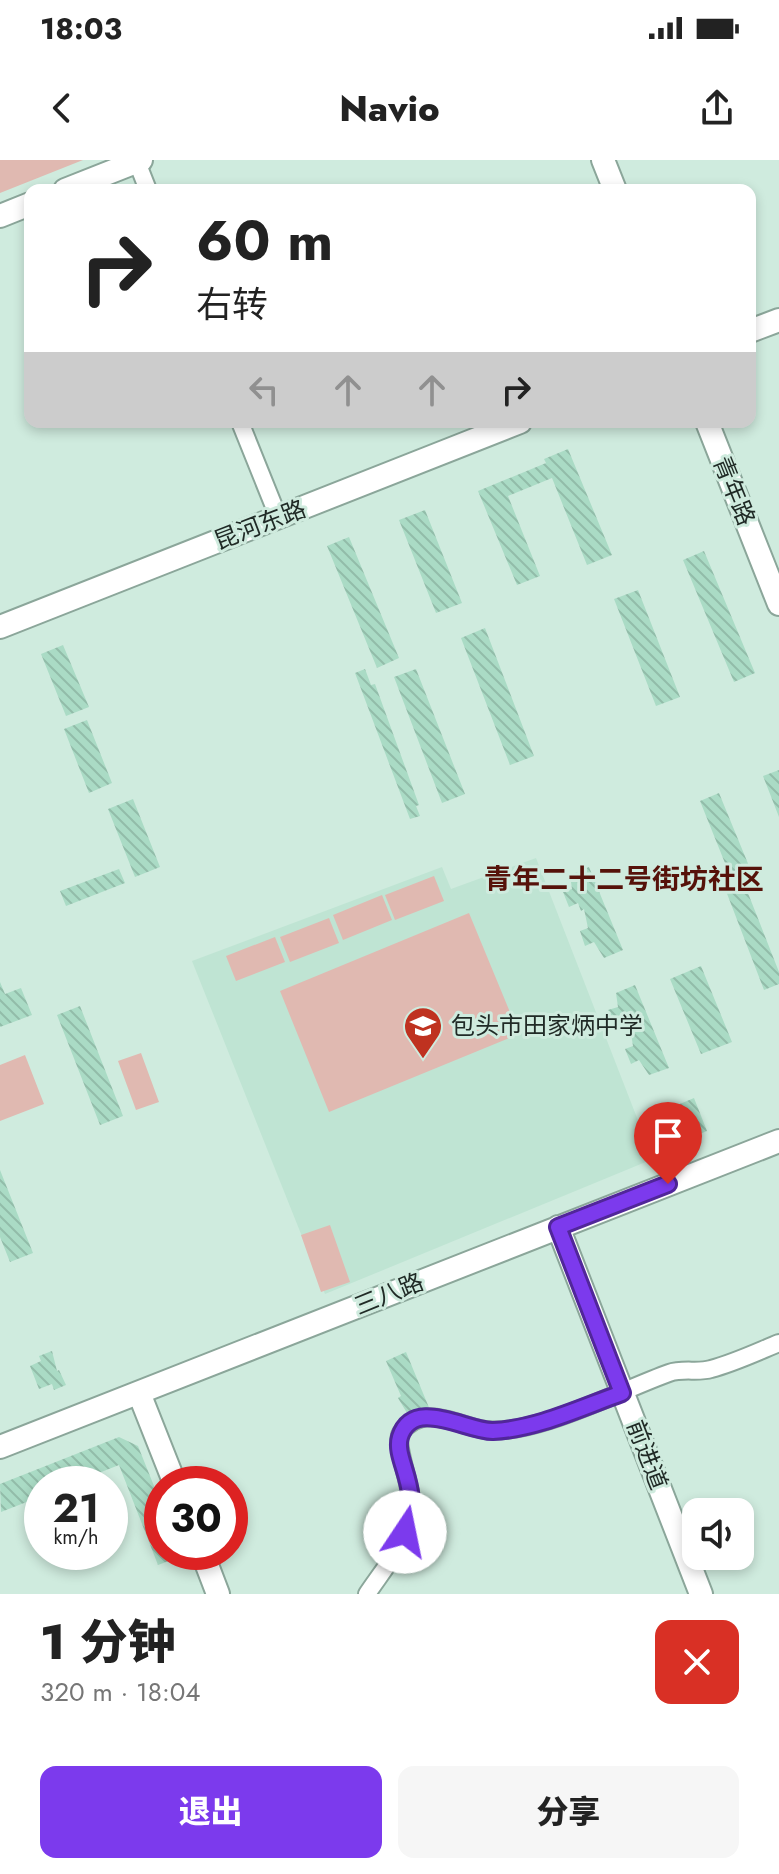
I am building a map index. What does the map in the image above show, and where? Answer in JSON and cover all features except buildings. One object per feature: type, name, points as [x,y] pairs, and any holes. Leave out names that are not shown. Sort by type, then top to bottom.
[{"type":"street","points":[[603,160],[613,184]]},
{"type":"street","points":[[80,184],[139,161],[146,184]]},
{"type":"street","points":[[0,216],[24,206]]},
{"type":"street","points":[[756,329],[779,320]]},
{"type":"street","points":[[242,428],[279,519]]},
{"type":"street","name":"昆河东路","points":[[0,627],[505,428]]},
{"type":"street","name":"青年路","points":[[709,428],[779,604]]},
{"type":"street","name":"三八路","points":[[0,1447],[779,1141]]},
{"type":"street","name":"前进道","points":[[558,1227],[701,1594]]},
{"type":"street","points":[[367,1594],[398,1548],[411,1516],[412,1492],[399,1443],[400,1434],[413,1423],[442,1417],[467,1427],[493,1431],[533,1424],[622,1393],[672,1371],[708,1371],[779,1343]]},
{"type":"street","points":[[139,1393],[168,1466]]},
{"type":"street","points":[[209,1570],[218,1594]]},
{"type":"shaded area","points":[[0,160],[83,160],[0,193]]},
{"type":"shaded area","name":"包头市田家炳中学","points":[[536,858],[653,1159],[325,1294],[192,961],[442,867],[451,889]]},
{"type":"shaded area","points":[[434,876],[444,901],[395,920],[385,895]]},
{"type":"shaded area","points":[[382,895],[392,920],[343,940],[333,915]]},
{"type":"shaded area","points":[[469,913],[519,1034],[329,1112],[280,991]]},
{"type":"shaded area","points":[[329,918],[339,943],[290,962],[280,937]]},
{"type":"shaded area","points":[[275,937],[285,962],[236,981],[226,956]]},
{"type":"shaded area","points":[[141,1053],[159,1102],[136,1110],[118,1061]]},
{"type":"shaded area","points":[[25,1055],[44,1104],[0,1121],[0,1065]]},
{"type":"shaded area","points":[[330,1225],[350,1282],[321,1292],[301,1235]]},
{"type":"place","name":"包头市田家炳中学","points":[[423,1060]]},
{"type":"district","name":"青年二十二号街坊社区","points":[[624,879]]},
{"type":"route","points":[[405,1532],[411,1516],[412,1492],[399,1443],[400,1434],[413,1423],[428,1417],[442,1417],[467,1427],[493,1431],[533,1424],[622,1393],[558,1227],[668,1184]]}]
